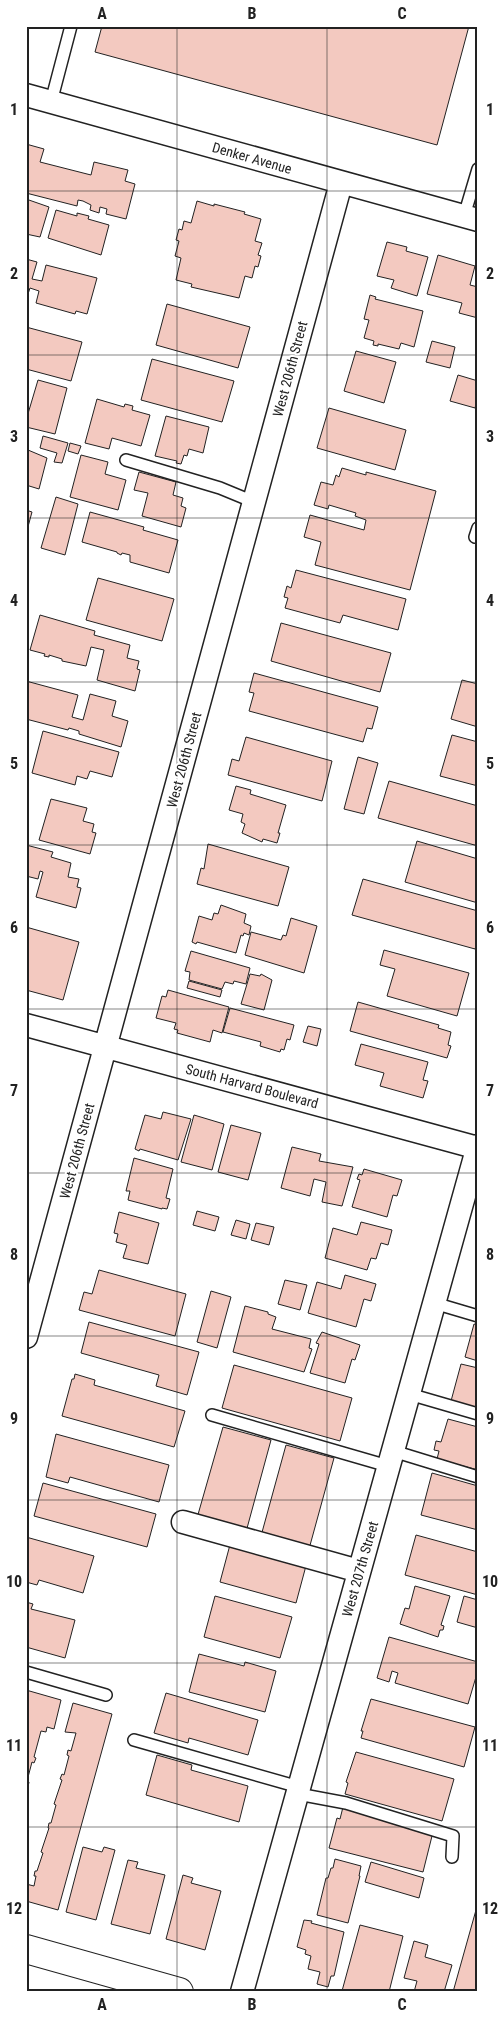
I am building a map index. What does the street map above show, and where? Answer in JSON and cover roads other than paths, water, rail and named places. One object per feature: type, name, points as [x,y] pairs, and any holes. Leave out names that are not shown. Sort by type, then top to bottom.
[{"type":"main road","points":[[26,1949],[179,1992]]},
{"type":"street","name":"Denker Avenue","points":[[26,95],[471,218]]},
{"type":"street","name":"West 206th Street","points":[[26,1337],[31,1299],[106,1046],[341,183]]},
{"type":"street","name":"South Harvard Boulevard","points":[[26,1025],[478,1147]]},
{"type":"street","name":"West 207th Street","points":[[242,1992],[478,1147]]},
{"type":"street","points":[[183,1522],[359,1571]]},
{"type":"lane","points":[[51,102],[71,26]]},
{"type":"lane","points":[[471,218],[478,169]]},
{"type":"lane","points":[[126,460],[220,488],[254,502]]},
{"type":"lane","points":[[434,1303],[478,1316]]},
{"type":"lane","points":[[409,1394],[478,1414]]},
{"type":"lane","points":[[212,1415],[391,1459],[478,1477]]},
{"type":"lane","points":[[26,1672],[106,1695]]},
{"type":"lane","points":[[134,1740],[453,1836],[452,1857]]}]
